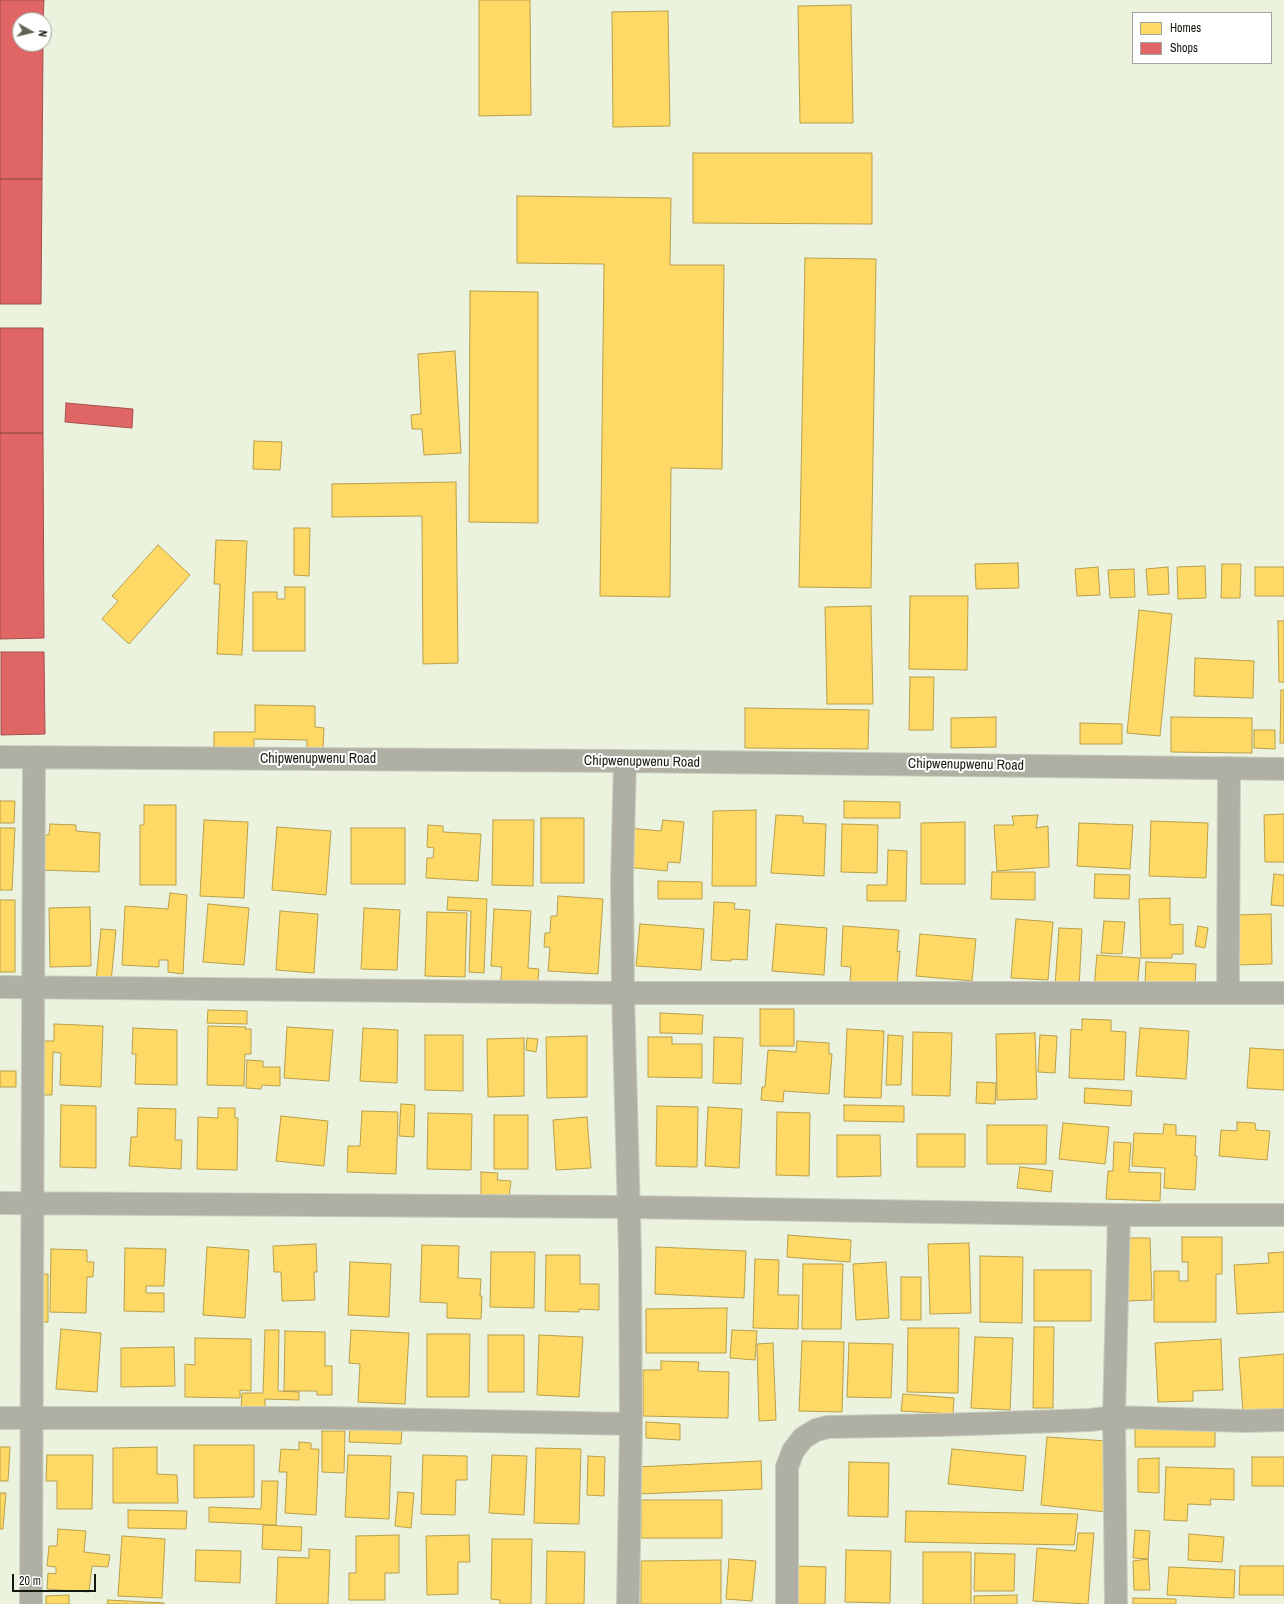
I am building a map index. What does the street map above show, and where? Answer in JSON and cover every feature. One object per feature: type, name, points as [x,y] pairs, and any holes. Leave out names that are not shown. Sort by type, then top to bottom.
[{"type":"street","name":"Chipwenupwenu Road","points":[[0,757],[1284,769]]},
{"type":"street","points":[[31,1604],[34,757]]},
{"type":"street","points":[[625,762],[622,880],[623,993],[631,1424],[628,1604]]},
{"type":"street","points":[[1228,993],[1229,768]]},
{"type":"street","points":[[0,987],[623,993],[1284,993]]},
{"type":"street","points":[[0,1203],[628,1207],[1119,1215],[1284,1215]]},
{"type":"street","points":[[1116,1604],[1114,1417],[1119,1215]]},
{"type":"street","points":[[787,1604],[787,1467],[793,1451],[803,1438],[816,1430],[828,1426],[940,1425],[1082,1421],[1114,1417],[1245,1421],[1284,1420]]},
{"type":"street","points":[[0,1418],[324,1418],[631,1424]]},
{"type":"building: Homes","points":[[479,0],[530,0],[531,115],[479,116]]},
{"type":"building: Homes","points":[[851,5],[853,123],[800,123],[798,6]]},
{"type":"building: Homes","points":[[668,11],[670,126],[613,127],[612,12]]},
{"type":"building: Homes","points":[[693,153],[872,153],[872,224],[693,223]]},
{"type":"building: Homes","points":[[517,196],[671,198],[670,265],[724,265],[722,469],[671,468],[670,597],[600,596],[604,264],[517,263]]},
{"type":"building: Homes","points":[[805,258],[876,259],[871,588],[799,587]]},
{"type":"building: Homes","points":[[470,291],[538,292],[538,523],[469,522]]},
{"type":"building: Homes","points":[[455,351],[461,453],[424,455],[422,429],[412,429],[411,415],[421,414],[418,354]]},
{"type":"building: Homes","points":[[254,441],[282,442],[280,470],[253,469]]},
{"type":"building: Homes","points":[[456,482],[458,663],[423,664],[422,516],[332,517],[332,484]]},
{"type":"building: Homes","points":[[294,528],[310,528],[309,576],[294,575]]},
{"type":"building: Homes","points":[[216,540],[247,541],[242,655],[217,654],[220,584],[214,584]]},
{"type":"building: Homes","points":[[158,545],[190,575],[129,644],[102,619],[118,601],[112,596]]},
{"type":"building: Homes","points":[[1018,563],[1019,588],[976,589],[975,564]]},
{"type":"building: Homes","points":[[1222,564],[1241,564],[1240,598],[1221,598]]},
{"type":"building: Homes","points":[[1205,566],[1206,598],[1178,599],[1177,567]]},
{"type":"building: Homes","points":[[1098,567],[1100,595],[1077,596],[1075,569]]},
{"type":"building: Homes","points":[[1168,567],[1169,594],[1148,595],[1146,569]]},
{"type":"building: Homes","points":[[1255,567],[1284,567],[1284,596],[1255,596]]},
{"type":"building: Homes","points":[[1134,569],[1135,597],[1110,598],[1108,570]]},
{"type":"building: Homes","points":[[285,587],[305,587],[305,651],[253,651],[253,592],[277,592],[277,599],[285,599]]},
{"type":"building: Homes","points":[[910,596],[968,596],[967,670],[909,669]]},
{"type":"building: Homes","points":[[871,606],[873,704],[827,704],[825,607]]},
{"type":"building: Homes","points":[[1139,610],[1172,614],[1160,736],[1127,733]]},
{"type":"building: Homes","points":[[1278,621],[1284,621],[1284,682],[1279,682]]},
{"type":"building: Homes","points":[[1195,658],[1254,661],[1253,698],[1194,696]]},
{"type":"building: Homes","points":[[910,677],[934,677],[933,730],[909,730]]},
{"type":"building: Homes","points":[[1281,690],[1284,690],[1284,743],[1280,743]]},
{"type":"building: Homes","points":[[255,705],[315,706],[315,727],[324,728],[323,748],[307,748],[307,740],[254,739],[254,751],[214,750],[214,732],[255,732]]},
{"type":"building: Homes","points":[[745,708],[869,710],[868,749],[745,748]]},
{"type":"building: Homes","points":[[996,717],[996,747],[951,748],[951,718]]},
{"type":"building: Homes","points":[[1171,717],[1252,718],[1252,753],[1171,752]]},
{"type":"building: Homes","points":[[1080,723],[1122,724],[1122,744],[1080,744]]},
{"type":"building: Homes","points":[[1254,730],[1275,730],[1275,749],[1254,748]]},
{"type":"building: Homes","points":[[0,801],[15,801],[14,823],[0,823]]},
{"type":"building: Homes","points":[[844,801],[900,802],[900,818],[844,818]]},
{"type":"building: Homes","points":[[144,805],[176,805],[176,885],[140,885],[140,825],[144,825]]},
{"type":"building: Homes","points":[[756,810],[756,886],[712,886],[713,811]]},
{"type":"building: Homes","points":[[1284,814],[1284,862],[1265,862],[1264,815]]},
{"type":"building: Homes","points":[[776,815],[803,816],[803,823],[826,824],[824,876],[771,873]]},
{"type":"building: Homes","points":[[1038,815],[1036,828],[1048,826],[1049,867],[997,871],[994,825],[1014,825],[1012,816]]},
{"type":"building: Homes","points":[[541,818],[584,818],[584,883],[541,883]]},
{"type":"building: Homes","points":[[204,820],[248,822],[244,898],[200,896]]},
{"type":"building: Homes","points":[[493,820],[534,820],[533,886],[492,885]]},
{"type":"building: Homes","points":[[663,820],[684,822],[680,863],[668,862],[667,871],[625,867],[629,828],[661,831]]},
{"type":"building: Homes","points":[[1151,821],[1208,823],[1206,878],[1149,876]]},
{"type":"building: Homes","points":[[965,822],[965,884],[921,884],[921,823]]},
{"type":"building: Homes","points":[[1079,823],[1133,825],[1130,869],[1077,866]]},
{"type":"building: Homes","points":[[50,824],[76,825],[76,831],[100,833],[99,872],[40,870],[42,835],[49,835]]},
{"type":"building: Homes","points":[[842,824],[878,825],[877,873],[841,872]]},
{"type":"building: Homes","points":[[428,825],[443,826],[443,832],[481,834],[478,881],[426,878],[427,858],[433,858],[434,848],[427,847]]},
{"type":"building: Homes","points":[[277,827],[331,831],[326,895],[272,890]]},
{"type":"building: Homes","points":[[0,828],[15,828],[12,890],[0,890]]},
{"type":"building: Homes","points":[[351,828],[405,828],[405,884],[351,884]]},
{"type":"building: Homes","points":[[888,850],[907,851],[906,901],[867,901],[867,885],[887,885]]},
{"type":"building: Homes","points":[[992,872],[1035,872],[1035,900],[991,899]]},
{"type":"building: Homes","points":[[1095,874],[1130,875],[1129,899],[1094,898]]},
{"type":"building: Homes","points":[[1274,874],[1284,875],[1284,906],[1271,905]]},
{"type":"building: Homes","points":[[658,881],[702,882],[702,899],[658,899]]},
{"type":"building: Homes","points":[[170,893],[187,895],[183,974],[168,972],[168,960],[159,960],[159,967],[122,965],[125,906],[168,909]]},
{"type":"building: Homes","points":[[558,896],[603,899],[598,974],[548,971],[550,947],[544,947],[545,933],[550,933],[551,916],[557,916]]},
{"type":"building: Homes","points":[[448,897],[487,899],[484,973],[469,972],[471,911],[447,910]]},
{"type":"building: Homes","points":[[1170,898],[1170,925],[1183,924],[1183,954],[1172,954],[1172,958],[1141,958],[1139,899]]},
{"type":"building: Homes","points":[[0,900],[15,900],[15,972],[0,972]]},
{"type":"building: Homes","points":[[714,902],[735,903],[734,909],[750,910],[747,960],[711,960]]},
{"type":"building: Homes","points":[[208,904],[249,908],[244,965],[203,962]]},
{"type":"building: Homes","points":[[90,907],[91,966],[50,967],[49,908]]},
{"type":"building: Homes","points":[[364,908],[400,910],[397,970],[361,969]]},
{"type":"building: Homes","points":[[494,909],[531,911],[528,968],[539,969],[537,990],[500,989],[502,967],[491,966]]},
{"type":"building: Homes","points":[[280,911],[318,914],[314,973],[276,970]]},
{"type":"building: Homes","points":[[427,912],[467,913],[465,977],[425,976]]},
{"type":"building: Homes","points":[[1271,914],[1272,964],[1236,965],[1235,915]]},
{"type":"building: Homes","points":[[1016,919],[1053,922],[1048,980],[1011,978]]},
{"type":"building: Homes","points":[[1104,921],[1125,922],[1122,954],[1101,953]]},
{"type":"building: Homes","points":[[640,924],[704,929],[701,970],[636,966]]},
{"type":"building: Homes","points":[[776,924],[827,928],[824,975],[772,971]]},
{"type":"building: Homes","points":[[843,926],[899,930],[897,952],[900,951],[897,985],[850,982],[851,967],[841,966]]},
{"type":"building: Homes","points":[[1198,926],[1208,928],[1205,948],[1195,946]]},
{"type":"building: Homes","points":[[1059,928],[1082,929],[1079,988],[1055,986]]},
{"type":"building: Homes","points":[[101,929],[116,930],[111,982],[96,981]]},
{"type":"building: Homes","points":[[920,934],[976,939],[972,981],[916,976]]},
{"type":"building: Homes","points":[[1097,955],[1140,958],[1137,991],[1094,988]]},
{"type":"building: Homes","points":[[1146,962],[1196,964],[1195,986],[1145,984]]},
{"type":"building: Homes","points":[[760,1009],[794,1009],[794,1046],[760,1046]]},
{"type":"building: Homes","points":[[208,1010],[247,1011],[247,1024],[207,1023]]},
{"type":"building: Homes","points":[[660,1013],[703,1015],[702,1034],[660,1033]]},
{"type":"building: Homes","points":[[1082,1019],[1111,1020],[1111,1031],[1126,1032],[1124,1080],[1069,1078],[1071,1029],[1082,1030]]},
{"type":"building: Homes","points":[[54,1024],[103,1026],[101,1087],[60,1085],[61,1053],[53,1052],[52,1095],[36,1095],[38,1041],[54,1041]]},
{"type":"building: Homes","points":[[208,1026],[246,1027],[245,1029],[251,1029],[251,1054],[245,1054],[244,1086],[207,1085]]},
{"type":"building: Homes","points":[[287,1027],[333,1030],[329,1081],[284,1078]]},
{"type":"building: Homes","points":[[133,1028],[177,1030],[177,1085],[135,1084],[136,1054],[132,1054]]},
{"type":"building: Homes","points":[[363,1028],[398,1030],[397,1083],[360,1081]]},
{"type":"building: Homes","points":[[1140,1028],[1189,1031],[1186,1079],[1136,1076]]},
{"type":"building: Homes","points":[[847,1029],[884,1031],[881,1098],[844,1097]]},
{"type":"building: Homes","points":[[913,1032],[952,1033],[950,1096],[912,1095]]},
{"type":"building: Homes","points":[[1035,1033],[1037,1099],[997,1100],[996,1034]]},
{"type":"building: Homes","points":[[425,1035],[463,1035],[463,1091],[425,1090]]},
{"type":"building: Homes","points":[[888,1035],[903,1036],[901,1085],[886,1085]]},
{"type":"building: Homes","points":[[1040,1035],[1057,1036],[1055,1073],[1038,1072]]},
{"type":"building: Homes","points":[[587,1036],[587,1097],[547,1098],[546,1037]]},
{"type":"building: Homes","points":[[648,1037],[672,1037],[672,1044],[702,1044],[702,1078],[648,1077]]},
{"type":"building: Homes","points":[[714,1037],[743,1038],[741,1084],[713,1083]]},
{"type":"building: Homes","points":[[524,1038],[524,1096],[488,1097],[487,1039]]},
{"type":"building: Homes","points":[[527,1038],[538,1039],[536,1052],[526,1050]]},
{"type":"building: Homes","points":[[797,1041],[829,1043],[829,1054],[832,1054],[829,1094],[784,1091],[783,1102],[761,1100],[762,1087],[765,1087],[768,1050],[796,1052]]},
{"type":"building: Homes","points":[[1250,1048],[1284,1050],[1284,1090],[1247,1088]]},
{"type":"building: Homes","points":[[247,1060],[263,1061],[263,1067],[280,1067],[280,1086],[262,1085],[261,1089],[246,1088]]},
{"type":"building: Homes","points":[[0,1071],[16,1071],[16,1087],[0,1087]]},
{"type":"building: Homes","points":[[977,1082],[996,1083],[995,1104],[976,1103]]},
{"type":"building: Homes","points":[[1085,1088],[1132,1091],[1131,1106],[1084,1103]]},
{"type":"building: Homes","points":[[401,1104],[415,1105],[414,1137],[399,1136]]},
{"type":"building: Homes","points":[[61,1105],[96,1106],[96,1168],[60,1167]]},
{"type":"building: Homes","points":[[844,1105],[904,1106],[904,1122],[844,1121]]},
{"type":"building: Homes","points":[[657,1106],[698,1107],[697,1167],[656,1166]]},
{"type":"building: Homes","points":[[708,1107],[742,1109],[739,1168],[705,1166]]},
{"type":"building: Homes","points":[[138,1108],[176,1109],[175,1140],[182,1140],[181,1169],[129,1166],[131,1137],[137,1137]]},
{"type":"building: Homes","points":[[218,1108],[235,1108],[235,1118],[238,1118],[237,1170],[197,1169],[198,1117],[218,1118]]},
{"type":"building: Homes","points":[[362,1111],[398,1112],[396,1174],[347,1172],[348,1146],[360,1146]]},
{"type":"building: Homes","points":[[777,1112],[810,1113],[809,1176],[776,1175]]},
{"type":"building: Homes","points":[[428,1113],[472,1114],[471,1170],[427,1169]]},
{"type":"building: Homes","points":[[494,1115],[528,1115],[528,1169],[494,1169]]},
{"type":"building: Homes","points":[[281,1116],[328,1121],[324,1166],[276,1161]]},
{"type":"building: Homes","points":[[587,1117],[591,1168],[556,1170],[553,1120]]},
{"type":"building: Homes","points":[[1237,1122],[1255,1123],[1256,1130],[1270,1131],[1267,1160],[1219,1156],[1221,1130],[1237,1131]]},
{"type":"building: Homes","points":[[1063,1123],[1109,1127],[1105,1164],[1059,1159]]},
{"type":"building: Homes","points":[[1164,1124],[1176,1125],[1176,1135],[1196,1136],[1195,1156],[1197,1156],[1195,1190],[1164,1188],[1165,1168],[1132,1166],[1134,1133],[1163,1134]]},
{"type":"building: Homes","points":[[987,1125],[1047,1125],[1046,1164],[987,1164]]},
{"type":"building: Homes","points":[[917,1134],[965,1134],[965,1167],[917,1167]]},
{"type":"building: Homes","points":[[837,1135],[880,1135],[881,1176],[837,1177]]},
{"type":"building: Homes","points":[[1114,1142],[1131,1143],[1129,1172],[1161,1173],[1160,1201],[1106,1199],[1108,1171],[1113,1171]]},
{"type":"building: Homes","points":[[1020,1167],[1053,1171],[1051,1192],[1017,1188]]},
{"type":"building: Homes","points":[[481,1172],[498,1173],[497,1180],[511,1181],[509,1197],[481,1195]]},
{"type":"building: Homes","points":[[788,1235],[851,1240],[850,1262],[787,1257]]},
{"type":"building: Homes","points":[[1182,1237],[1222,1237],[1222,1274],[1216,1274],[1216,1322],[1154,1322],[1154,1271],[1179,1271],[1179,1281],[1188,1281],[1188,1262],[1182,1262]]},
{"type":"building: Homes","points":[[1126,1238],[1150,1238],[1152,1300],[1127,1301]]},
{"type":"building: Homes","points":[[969,1243],[971,1313],[930,1314],[928,1244]]},
{"type":"building: Homes","points":[[316,1244],[317,1272],[314,1272],[315,1300],[282,1301],[281,1272],[274,1272],[273,1246]]},
{"type":"building: Homes","points":[[422,1245],[459,1246],[458,1278],[481,1279],[481,1319],[447,1318],[447,1303],[420,1302]]},
{"type":"building: Homes","points":[[207,1247],[249,1250],[245,1318],[203,1315]]},
{"type":"building: Homes","points":[[656,1247],[746,1251],[744,1298],[655,1294]]},
{"type":"building: Homes","points":[[125,1248],[166,1249],[164,1286],[146,1286],[146,1293],[164,1293],[164,1312],[124,1311]]},
{"type":"building: Homes","points":[[51,1249],[87,1250],[87,1262],[94,1262],[93,1277],[87,1277],[86,1313],[50,1312]]},
{"type":"building: Homes","points":[[491,1252],[535,1252],[534,1308],[490,1307]]},
{"type":"building: Homes","points":[[1284,1252],[1284,1312],[1237,1314],[1234,1265],[1269,1263],[1268,1253]]},
{"type":"building: Homes","points":[[546,1255],[580,1255],[580,1284],[599,1284],[599,1310],[579,1309],[579,1312],[545,1311]]},
{"type":"building: Homes","points":[[980,1256],[1023,1257],[1022,1323],[980,1322]]},
{"type":"building: Homes","points":[[755,1259],[779,1260],[778,1295],[799,1295],[798,1329],[753,1328]]},
{"type":"building: Homes","points":[[350,1262],[391,1264],[389,1317],[348,1315]]},
{"type":"building: Homes","points":[[886,1262],[889,1318],[856,1320],[853,1264]]},
{"type":"building: Homes","points":[[803,1264],[843,1264],[841,1329],[802,1329]]},
{"type":"building: Homes","points":[[1034,1270],[1091,1270],[1091,1321],[1034,1321]]},
{"type":"building: Homes","points":[[34,1274],[48,1274],[48,1322],[34,1322]]},
{"type":"building: Homes","points":[[901,1277],[921,1277],[921,1320],[901,1320]]},
{"type":"building: Homes","points":[[727,1308],[726,1353],[646,1353],[646,1309]]},
{"type":"building: Homes","points":[[1034,1327],[1054,1327],[1053,1408],[1033,1408]]},
{"type":"building: Homes","points":[[908,1328],[959,1328],[958,1393],[907,1392]]},
{"type":"building: Homes","points":[[61,1329],[101,1333],[97,1392],[56,1389]]},
{"type":"building: Homes","points":[[265,1330],[279,1330],[278,1391],[299,1392],[299,1400],[265,1399],[265,1410],[241,1409],[242,1393],[263,1393]]},
{"type":"building: Homes","points":[[351,1330],[409,1333],[405,1404],[358,1402],[360,1364],[349,1363]]},
{"type":"building: Homes","points":[[732,1330],[757,1331],[755,1360],[730,1358]]},
{"type":"building: Homes","points":[[285,1331],[325,1332],[325,1366],[332,1366],[332,1395],[317,1395],[317,1391],[284,1391]]},
{"type":"building: Homes","points":[[427,1334],[470,1334],[469,1397],[427,1397]]},
{"type":"building: Homes","points":[[488,1335],[524,1335],[524,1392],[488,1392]]},
{"type":"building: Homes","points":[[539,1335],[583,1337],[579,1397],[537,1395]]},
{"type":"building: Homes","points":[[975,1337],[1013,1338],[1010,1410],[971,1408]]},
{"type":"building: Homes","points":[[195,1338],[251,1339],[251,1391],[240,1390],[240,1398],[185,1397],[185,1364],[195,1365]]},
{"type":"building: Homes","points":[[1221,1339],[1223,1390],[1193,1391],[1193,1401],[1158,1402],[1155,1343]]},
{"type":"building: Homes","points":[[802,1341],[844,1342],[842,1412],[799,1411]]},
{"type":"building: Homes","points":[[773,1343],[776,1420],[759,1421],[757,1344]]},
{"type":"building: Homes","points":[[849,1343],[893,1344],[891,1398],[847,1397]]},
{"type":"building: Homes","points":[[174,1347],[175,1386],[121,1387],[121,1348]]},
{"type":"building: Homes","points":[[1284,1354],[1284,1409],[1243,1412],[1239,1358]]},
{"type":"building: Homes","points":[[661,1361],[699,1362],[698,1371],[729,1372],[728,1418],[643,1416],[643,1370],[661,1370]]},
{"type":"building: Homes","points":[[903,1394],[954,1398],[953,1414],[901,1411]]},
{"type":"building: Homes","points":[[646,1422],[680,1424],[680,1440],[646,1438]]},
{"type":"building: Homes","points":[[1135,1426],[1215,1426],[1215,1447],[1135,1447]]},
{"type":"building: Homes","points":[[350,1428],[402,1429],[401,1444],[349,1442]]},
{"type":"building: Homes","points":[[322,1431],[345,1431],[344,1473],[322,1472]]},
{"type":"building: Homes","points":[[1047,1437],[1107,1441],[1106,1512],[1041,1505]]},
{"type":"building: Homes","points":[[299,1442],[311,1443],[311,1449],[319,1449],[316,1515],[285,1513],[287,1472],[279,1472],[281,1449],[299,1450]]},
{"type":"building: Homes","points":[[194,1445],[254,1445],[254,1497],[194,1498]]},
{"type":"building: Homes","points":[[0,1447],[10,1447],[8,1481],[0,1481]]},
{"type":"building: Homes","points":[[157,1447],[157,1474],[177,1475],[178,1503],[113,1503],[113,1448]]},
{"type":"building: Homes","points":[[536,1448],[581,1449],[579,1524],[534,1523]]},
{"type":"building: Homes","points":[[952,1449],[1026,1456],[1023,1491],[948,1484]]},
{"type":"building: Homes","points":[[47,1455],[93,1455],[92,1509],[57,1509],[57,1481],[46,1481]]},
{"type":"building: Homes","points":[[348,1455],[391,1456],[389,1519],[345,1517]]},
{"type":"building: Homes","points":[[423,1455],[467,1456],[467,1480],[456,1480],[455,1515],[421,1514]]},
{"type":"building: Homes","points":[[492,1455],[527,1456],[524,1515],[489,1513]]},
{"type":"building: Homes","points":[[588,1456],[605,1457],[604,1496],[587,1495]]},
{"type":"building: Homes","points":[[1252,1457],[1284,1457],[1284,1486],[1252,1486]]},
{"type":"building: Homes","points":[[1159,1458],[1159,1493],[1138,1492],[1138,1459]]},
{"type":"building: Homes","points":[[761,1461],[762,1489],[638,1494],[636,1467]]},
{"type":"building: Homes","points":[[849,1462],[889,1463],[888,1517],[848,1516]]},
{"type":"building: Homes","points":[[1166,1467],[1234,1469],[1234,1500],[1210,1499],[1211,1505],[1188,1504],[1187,1521],[1164,1520]]},
{"type":"building: Homes","points":[[262,1481],[278,1481],[276,1525],[209,1522],[209,1507],[261,1509]]},
{"type":"building: Homes","points":[[398,1492],[414,1493],[411,1528],[395,1526]]},
{"type":"building: Homes","points":[[0,1493],[6,1493],[3,1529],[0,1529]]},
{"type":"building: Homes","points":[[641,1500],[722,1500],[722,1538],[641,1538]]},
{"type":"building: Homes","points":[[128,1510],[187,1511],[186,1529],[128,1528]]},
{"type":"building: Homes","points":[[906,1511],[1078,1514],[1074,1545],[905,1542]]},
{"type":"building: Homes","points":[[263,1525],[302,1527],[301,1551],[262,1549]]},
{"type":"building: Homes","points":[[58,1529],[86,1531],[84,1552],[110,1555],[108,1567],[92,1566],[89,1592],[47,1589],[48,1573],[56,1574],[56,1567],[47,1566],[49,1546],[57,1546]]},
{"type":"building: Homes","points":[[1135,1530],[1150,1531],[1148,1559],[1133,1558]]},
{"type":"building: Homes","points":[[1078,1533],[1094,1533],[1088,1604],[1033,1601],[1037,1548],[1076,1551]]},
{"type":"building: Homes","points":[[1189,1534],[1224,1537],[1222,1562],[1188,1560]]},
{"type":"building: Homes","points":[[399,1535],[399,1573],[385,1573],[385,1600],[349,1600],[349,1573],[356,1573],[356,1536]]},
{"type":"building: Homes","points":[[469,1535],[470,1562],[458,1562],[458,1594],[427,1595],[426,1536]]},
{"type":"building: Homes","points":[[122,1536],[165,1539],[162,1598],[118,1596]]},
{"type":"building: Homes","points":[[492,1539],[532,1539],[531,1604],[500,1604],[500,1600],[491,1599]]},
{"type":"building: Homes","points":[[309,1549],[330,1550],[328,1604],[276,1604],[278,1557],[309,1558]]},
{"type":"building: Homes","points":[[196,1550],[241,1551],[240,1583],[195,1581]]},
{"type":"building: Homes","points":[[846,1550],[891,1551],[890,1603],[845,1602]]},
{"type":"building: Homes","points":[[547,1551],[585,1552],[584,1604],[546,1604]]},
{"type":"building: Homes","points":[[923,1552],[971,1552],[971,1604],[923,1604]]},
{"type":"building: Homes","points":[[975,1553],[1015,1554],[1014,1591],[974,1591]]},
{"type":"building: Homes","points":[[729,1559],[756,1561],[752,1601],[726,1599]]},
{"type":"building: Homes","points":[[1148,1559],[1150,1590],[1134,1590],[1133,1561]]},
{"type":"building: Homes","points":[[721,1560],[721,1604],[641,1604],[641,1561]]},
{"type":"building: Homes","points":[[796,1566],[826,1567],[825,1604],[795,1604]]},
{"type":"building: Homes","points":[[1240,1566],[1284,1566],[1284,1595],[1239,1595]]},
{"type":"building: Homes","points":[[1169,1567],[1235,1570],[1234,1598],[1167,1595]]},
{"type":"building: Homes","points":[[69,1595],[69,1604],[46,1604],[46,1596]]},
{"type":"building: Homes","points":[[1017,1595],[1017,1604],[974,1604],[974,1596]]},
{"type":"building: Homes","points":[[1133,1598],[1176,1599],[1176,1604],[1133,1604]]},
{"type":"building: Homes","points":[[108,1600],[164,1603],[164,1604],[107,1604]]},
{"type":"building: Shops","points":[[0,0],[44,0],[43,12],[12,12],[12,52],[43,52],[42,179],[0,179]]},
{"type":"building: Shops","points":[[0,179],[42,179],[41,304],[0,304]]},
{"type":"building: Shops","points":[[0,328],[43,328],[43,433],[0,433]]},
{"type":"building: Shops","points":[[66,403],[133,409],[132,428],[65,422]]},
{"type":"building: Shops","points":[[0,433],[43,433],[44,638],[0,639]]},
{"type":"building: Shops","points":[[1,652],[44,652],[45,734],[1,735]]}]
